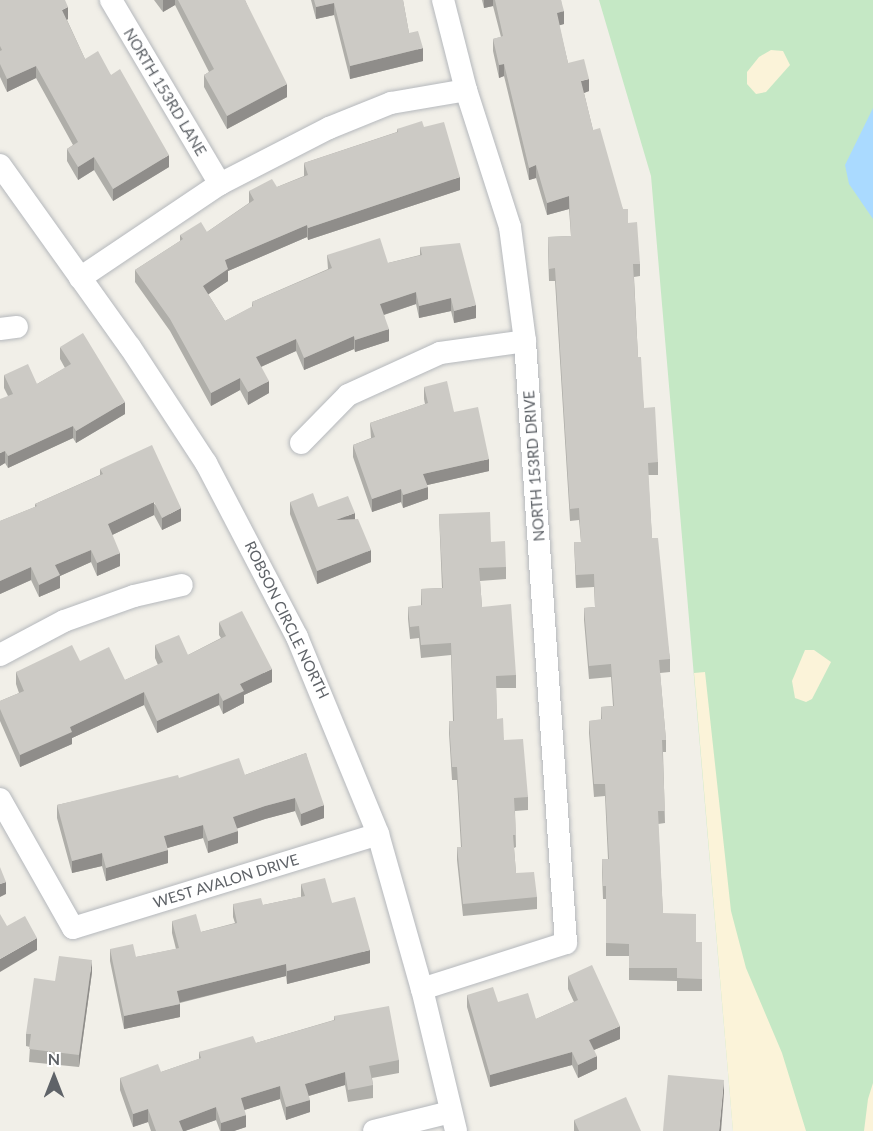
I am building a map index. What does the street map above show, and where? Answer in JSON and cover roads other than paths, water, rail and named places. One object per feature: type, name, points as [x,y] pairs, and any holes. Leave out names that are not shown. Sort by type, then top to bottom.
[{"type":"street","name":"NORTH 153RD LANE","points":[[111,0],[220,184]]},
{"type":"street","name":"NORTH 153RD DRIVE","points":[[422,989],[566,943],[525,341],[510,227],[466,90],[443,0]]},
{"type":"street","points":[[80,278],[220,184],[329,128],[392,104],[466,90]]},
{"type":"street","name":"ROBSON CIRCLE NORTH","points":[[0,165],[200,453],[239,522],[323,693],[378,834],[422,989],[454,1121]]},
{"type":"street","points":[[302,443],[348,395],[440,353],[525,341]]},
{"type":"street","points":[[0,656],[64,621],[134,596],[182,585]]},
{"type":"street","name":"WEST AVALON DRIVE","points":[[0,799],[73,928],[378,834]]},
{"type":"street","points":[[374,1131],[454,1121]]},
{"type":"water","points":[[873,108],[873,219],[849,184],[845,165]]}]
